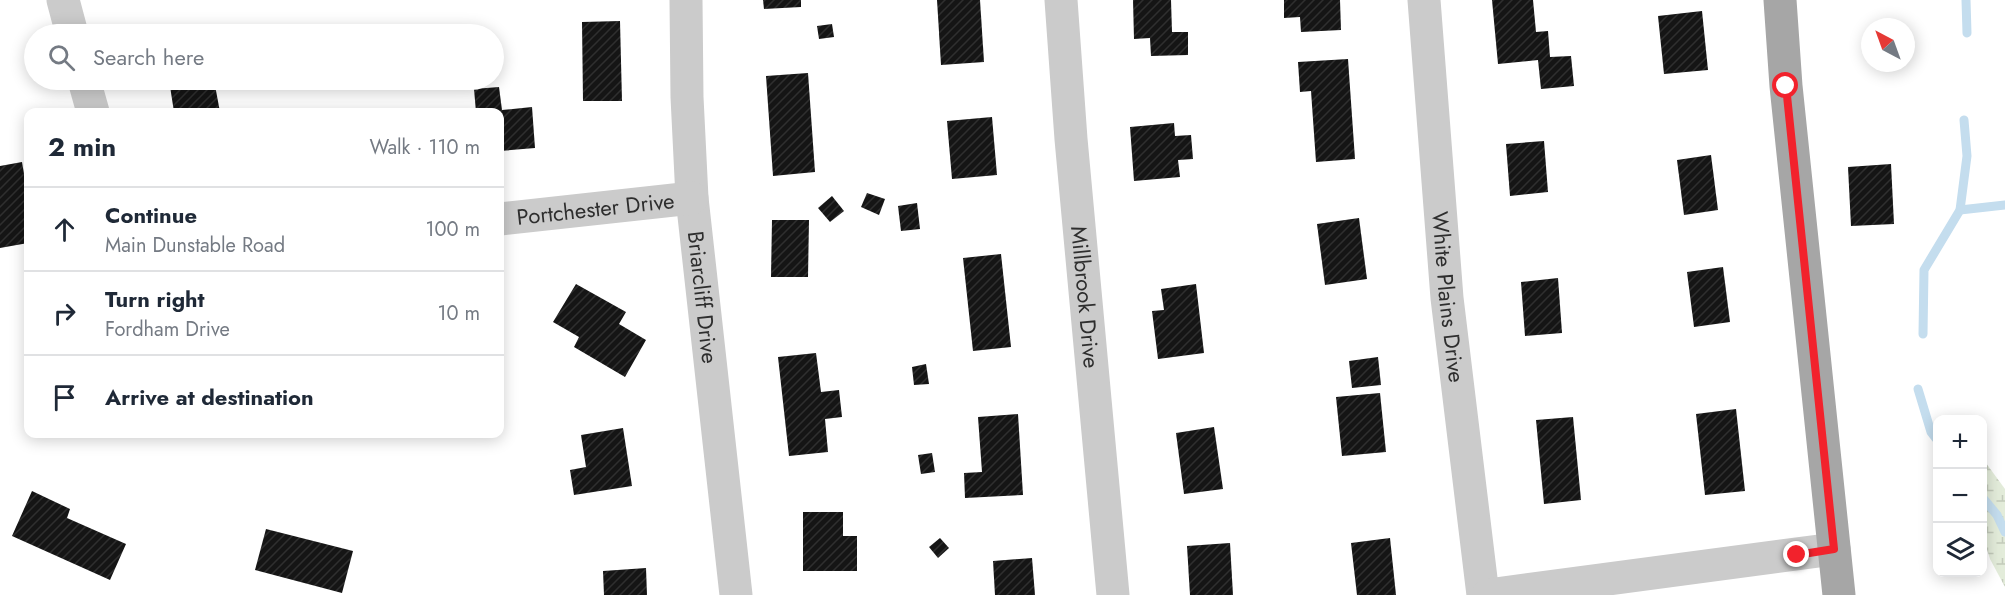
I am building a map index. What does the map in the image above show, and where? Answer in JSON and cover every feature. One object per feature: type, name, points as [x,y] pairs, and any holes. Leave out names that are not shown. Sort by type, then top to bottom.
[{"type":"main road","points":[[1780,0],[1786,86],[1839,595]]},
{"type":"street","points":[[63,0],[69,24]]},
{"type":"street","name":"Briarcliff Drive","points":[[686,0],[687,97],[692,198],[736,595]]},
{"type":"street","name":"Millbrook Drive","points":[[1061,0],[1071,139],[1113,595]]},
{"type":"street","name":"White Plains Drive","points":[[1424,0],[1448,298],[1483,595]]},
{"type":"street","points":[[87,90],[92,108]]},
{"type":"street","name":"Portchester Drive","points":[[504,219],[692,198]]},
{"type":"street","points":[[1488,595],[1834,549]]},
{"type":"green space","points":[[1987,464],[2005,489],[2005,587],[1987,550]]},
{"type":"building","points":[[763,0],[801,0],[801,7],[764,9]]},
{"type":"building","points":[[937,0],[980,0],[984,62],[941,65]]},
{"type":"building","points":[[1133,0],[1171,0],[1172,32],[1188,32],[1188,55],[1151,56],[1150,38],[1134,39]]},
{"type":"building","points":[[1284,0],[1340,0],[1341,30],[1301,32],[1300,17],[1284,18]]},
{"type":"building","points":[[1492,0],[1533,0],[1536,32],[1548,31],[1550,57],[1571,56],[1574,86],[1541,89],[1538,60],[1498,64]]},
{"type":"building","points":[[1702,11],[1708,70],[1664,74],[1658,16]]},
{"type":"building","points":[[620,21],[622,101],[583,101],[582,22]]},
{"type":"building","points":[[832,24],[834,37],[819,39],[817,26]]},
{"type":"building","points":[[1348,59],[1355,159],[1316,162],[1311,91],[1300,92],[1298,62]]},
{"type":"building","points":[[808,73],[815,172],[773,176],[766,76]]},
{"type":"building","points":[[171,90],[216,90],[219,108],[173,108]]},
{"type":"building","points":[[474,90],[499,90],[502,108],[476,108]]},
{"type":"building","points":[[532,107],[535,148],[504,151],[504,110]]},
{"type":"building","points":[[992,117],[997,175],[952,179],[947,121]]},
{"type":"building","points":[[1174,123],[1175,136],[1191,135],[1193,159],[1178,160],[1180,177],[1134,181],[1130,127]]},
{"type":"building","points":[[1544,141],[1548,192],[1510,196],[1506,144]]},
{"type":"building","points":[[1711,155],[1718,210],[1684,215],[1677,160]]},
{"type":"building","points":[[22,162],[24,244],[0,248],[0,166]]},
{"type":"building","points":[[1891,164],[1894,224],[1851,226],[1848,167]]},
{"type":"building","points":[[867,193],[885,199],[879,215],[861,207]]},
{"type":"building","points":[[832,196],[844,211],[830,222],[818,208]]},
{"type":"building","points":[[917,203],[920,229],[901,231],[898,206]]},
{"type":"building","points":[[1359,218],[1367,279],[1325,285],[1317,224]]},
{"type":"building","points":[[772,220],[809,220],[808,277],[771,277]]},
{"type":"building","points":[[1001,254],[1011,347],[973,351],[963,258]]},
{"type":"building","points":[[1723,267],[1730,322],[1694,327],[1687,272]]},
{"type":"building","points":[[1558,278],[1562,333],[1525,336],[1521,282]]},
{"type":"building","points":[[576,284],[626,312],[619,324],[646,340],[625,377],[574,347],[579,337],[553,322]]},
{"type":"building","points":[[1196,284],[1204,353],[1158,359],[1152,311],[1164,310],[1161,289]]},
{"type":"building","points":[[816,353],[821,392],[839,390],[842,417],[825,419],[828,452],[789,456],[778,357]]},
{"type":"building","points":[[1378,357],[1381,385],[1352,388],[1349,361]]},
{"type":"building","points":[[926,364],[929,384],[914,385],[912,367]]},
{"type":"building","points":[[1380,393],[1386,452],[1342,456],[1336,397]]},
{"type":"building","points":[[1736,409],[1745,491],[1705,495],[1696,414]]},
{"type":"building","points":[[1018,414],[1023,495],[965,498],[964,473],[982,472],[978,417]]},
{"type":"building","points":[[1573,417],[1581,500],[1544,504],[1536,420]]},
{"type":"building","points":[[1214,427],[1223,489],[1184,494],[1176,433]]},
{"type":"building","points":[[623,428],[632,486],[574,495],[570,470],[586,467],[581,435]]},
{"type":"building","points":[[932,453],[935,472],[921,474],[918,455]]},
{"type":"building","points":[[32,491],[70,509],[67,518],[126,544],[110,580],[12,536]]},
{"type":"building","points":[[803,512],[843,512],[843,536],[857,536],[857,571],[803,571]]},
{"type":"building","points":[[266,529],[353,551],[342,593],[255,570]]},
{"type":"building","points":[[940,538],[949,548],[938,558],[929,547]]},
{"type":"building","points":[[1390,538],[1396,595],[1357,595],[1351,543]]},
{"type":"building","points":[[1230,543],[1233,595],[1190,595],[1187,546]]},
{"type":"building","points":[[1032,558],[1035,595],[995,595],[993,561]]},
{"type":"building","points":[[646,568],[647,595],[604,595],[603,571]]},
{"type":"waterway","points":[[1966,0],[1967,33]]},
{"type":"waterway","points":[[1923,334],[1924,270],[1960,210],[1967,156],[1964,120]]},
{"type":"waterway","points":[[1960,210],[2005,205]]},
{"type":"waterway","points":[[1918,389],[1933,435]]},
{"type":"waterway","points":[[1987,503],[1997,515],[2005,532]]},
{"type":"route","points":[[1786,86],[1834,549],[1797,555]]}]
